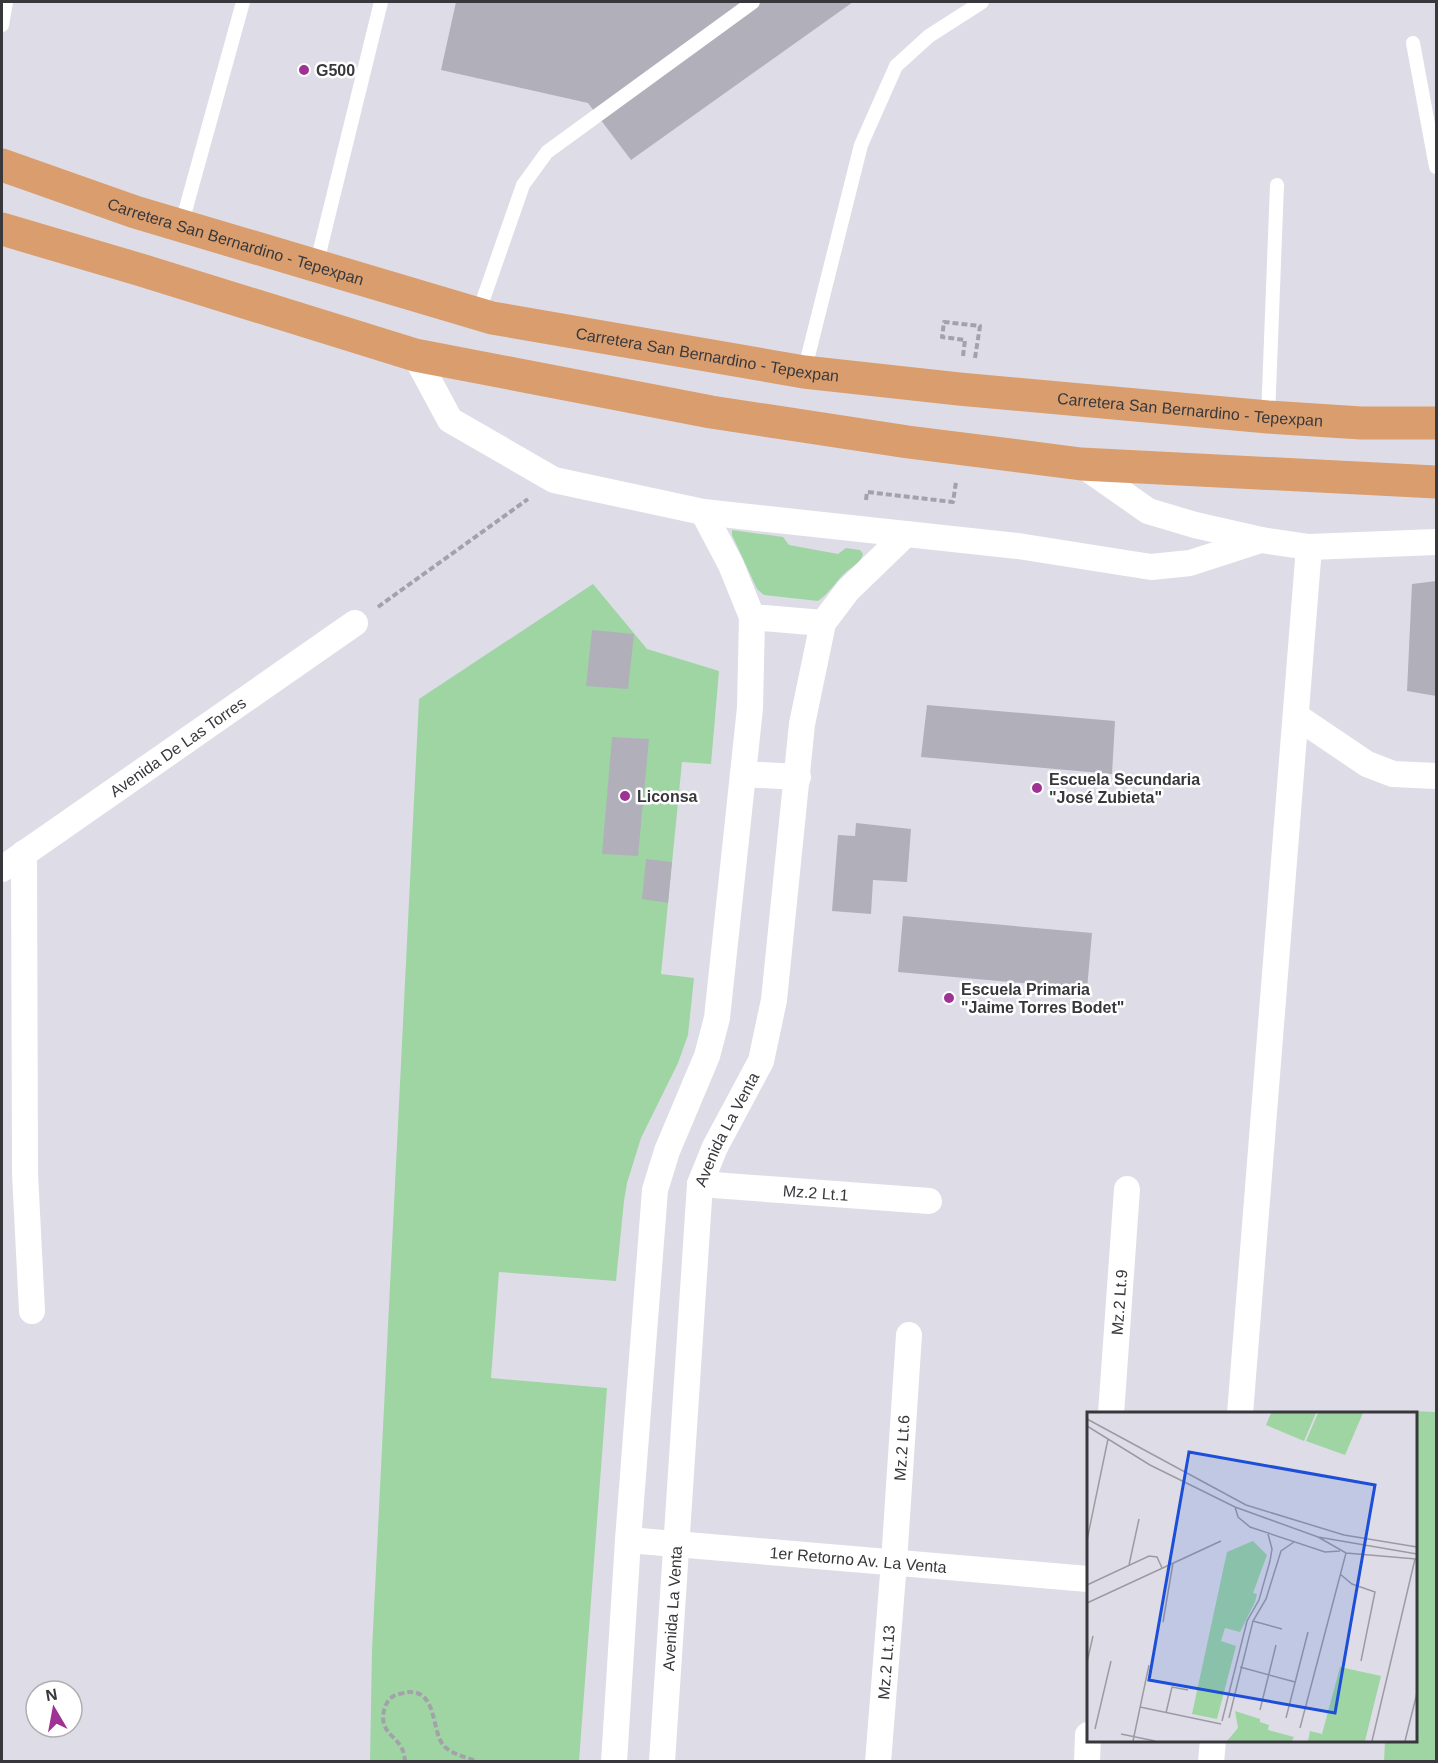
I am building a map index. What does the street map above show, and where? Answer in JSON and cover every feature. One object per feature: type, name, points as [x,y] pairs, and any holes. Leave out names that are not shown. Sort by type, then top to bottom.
[{"type":"highway","name":"Carretera San Bernardino - Tepexpan","points":[[2,165],[181,226],[492,318],[804,372],[1268,417],[1361,423],[1437,423]]},
{"type":"highway","points":[[2,229],[416,354],[711,412],[908,442],[1081,464],[1437,482]]},
{"type":"street","points":[[416,354],[450,420],[554,480],[703,512],[1018,546],[1151,567],[1190,563],[1261,540]]},
{"type":"street","points":[[1081,464],[1148,511],[1195,525],[1261,540],[1310,547],[1437,542]]},
{"type":"street","points":[[614,1761],[628,1540],[655,1190],[667,1151],[707,1056],[717,1018],[750,708],[752,617],[731,565],[703,512]]},
{"type":"street","name":"Avenida La Venta","points":[[662,1761],[700,1184],[715,1147],[760,1061],[774,1000],[802,724],[824,623],[848,590],[906,534]]},
{"type":"street","points":[[1240,1412],[1310,547]]},
{"type":"street","points":[[752,617],[824,623]]},
{"type":"street","name":"Avenida De Las Torres","points":[[2,869],[355,623]]},
{"type":"street","points":[[1296,716],[1367,764],[1393,774],[1437,776]]},
{"type":"street","points":[[743,774],[798,777]]},
{"type":"street","points":[[24,853],[25,1173],[32,1311]]},
{"type":"street","name":"Mz.2 Lt.1","points":[[700,1184],[929,1201]]},
{"type":"street","name":"Mz.2 Lt.9","points":[[1111,1412],[1127,1189]]},
{"type":"street","name":"Mz.2 Lt.6","points":[[894,1562],[909,1335]]},
{"type":"street","name":"1er Retorno Av. La Venta","points":[[628,1540],[1087,1579]]},
{"type":"street","name":"Mz.2 Lt.13","points":[[878,1761],[894,1562]]},
{"type":"street","points":[[1087,1761],[1089,1742]]},
{"type":"street","points":[[1211,1761],[1213,1742]]},
{"type":"lane","points":[[2,25],[6,2]]},
{"type":"lane","points":[[181,226],[243,2]]},
{"type":"lane","points":[[316,266],[381,2]]},
{"type":"lane","points":[[477,314],[523,185],[547,152],[753,2]]},
{"type":"lane","points":[[804,372],[861,145],[896,66],[929,36],[981,2]]},
{"type":"lane","points":[[1413,43],[1437,167]]},
{"type":"lane","points":[[1268,417],[1277,185]]},
{"type":"path","points":[[965,340],[942,337],[944,322],[981,326]]},
{"type":"path","points":[[355,623],[554,480]]},
{"type":"path","points":[[867,492],[953,502]]},
{"type":"path","points":[[405,1761],[403,1748],[385,1728],[383,1712],[392,1696],[414,1692],[424,1698],[431,1707],[438,1737],[442,1744],[455,1754],[478,1761]]},
{"type":"green space","points":[[732,530],[783,537],[789,545],[838,554],[846,548],[860,550],[863,554],[859,562],[818,601],[764,595],[757,589],[732,535]]},
{"type":"green space","points":[[593,584],[647,649],[719,671],[711,764],[682,762],[661,974],[694,978],[688,1035],[678,1063],[641,1138],[627,1183],[616,1281],[499,1272],[491,1378],[607,1388],[579,1761],[370,1762],[372,1650],[419,699]]},
{"type":"green space","points":[[1412,1411],[1436,1412],[1436,1761],[1384,1761],[1385,1742],[1417,1742],[1417,1412]]},
{"type":"building","points":[[456,2],[853,2],[631,160],[588,103],[441,70]]},
{"type":"building","points":[[1436,581],[1436,696],[1407,691],[1412,584]]},
{"type":"building","points":[[592,630],[634,634],[628,689],[586,686]]},
{"type":"building","points":[[927,705],[1115,721],[1112,774],[921,757]]},
{"type":"building","name":"Liconsa","points":[[612,737],[649,739],[638,856],[602,854]]},
{"type":"building","points":[[856,823],[911,829],[907,882],[873,880],[871,914],[832,911],[838,835],[855,836]]},
{"type":"building","points":[[646,859],[672,862],[668,903],[642,899]]},
{"type":"building","points":[[903,916],[1092,933],[1087,989],[898,972]]},
{"type":"place","name":"G500","points":[[304,70]]},
{"type":"place","name":"Escuela Secundaria \"José Zubieta\"","points":[[1037,788]]},
{"type":"place","name":"Liconsa","points":[[625,796]]},
{"type":"place","name":"Escuela Primaria \"Jaime Torres Bodet\"","points":[[949,998]]}]
